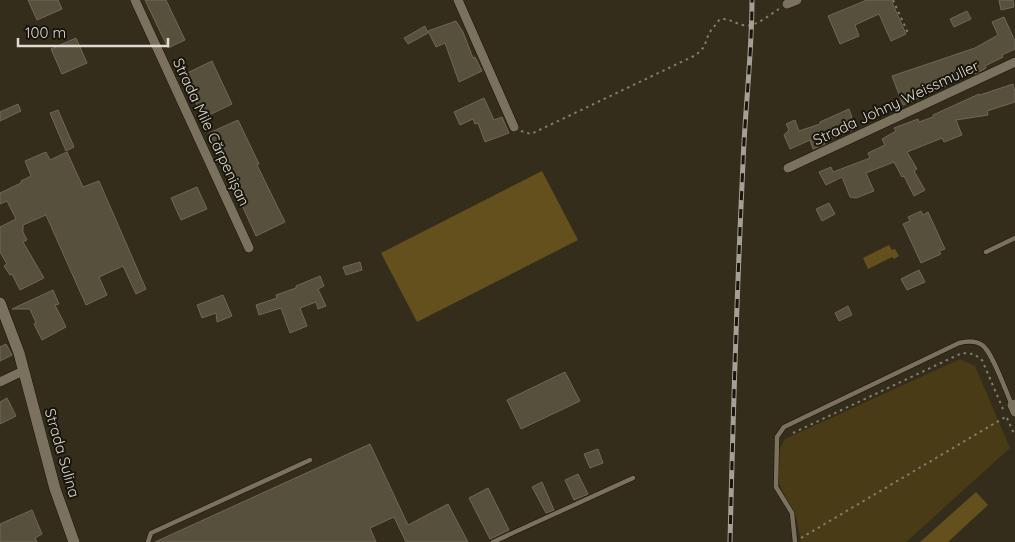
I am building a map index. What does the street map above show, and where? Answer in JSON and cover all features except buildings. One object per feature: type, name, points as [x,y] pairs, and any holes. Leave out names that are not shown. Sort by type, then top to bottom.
[{"type":"street","name":"Strada Mile Cărpenișan","points":[[135,0],[249,248]]},
{"type":"street","points":[[458,0],[514,126]]},
{"type":"street","points":[[787,4],[797,0]]},
{"type":"street","name":"Strada Johny Weissmuller","points":[[788,168],[1015,62]]},
{"type":"street","name":"Strada Sulina","points":[[0,303],[15,338],[56,488],[74,542]]},
{"type":"street","points":[[0,382],[23,370]]},
{"type":"lane","points":[[986,252],[1015,238]]},
{"type":"lane","points":[[795,542],[792,513],[776,488],[776,437],[784,427],[960,343],[971,341],[983,345],[991,355],[1012,409]]},
{"type":"lane","points":[[148,542],[151,533],[310,460]]},
{"type":"lane","points":[[492,542],[633,478]]},
{"type":"path","points":[[893,0],[908,33]]},
{"type":"path","points":[[514,126],[522,132],[531,134],[696,55],[704,47],[709,33],[720,18],[727,18],[744,25],[752,25],[787,4]]},
{"type":"path","points":[[794,433],[962,353],[974,354],[982,360],[1012,409],[1015,436]]},
{"type":"path","points":[[795,542],[1012,409]]},
{"type":"shaded area","points":[[542,171],[578,240],[417,322],[381,253]]},
{"type":"shaded area","points":[[889,245],[892,250],[895,249],[899,256],[894,259],[892,257],[868,269],[863,258]]},
{"type":"shaded area","points":[[960,359],[975,366],[1010,448],[906,542],[801,542],[796,517],[779,483],[779,450],[785,439]]},
{"type":"shaded area","points":[[976,492],[988,505],[948,542],[920,542]]},
{"type":"railway","points":[[730,542],[739,258],[752,0]]}]
